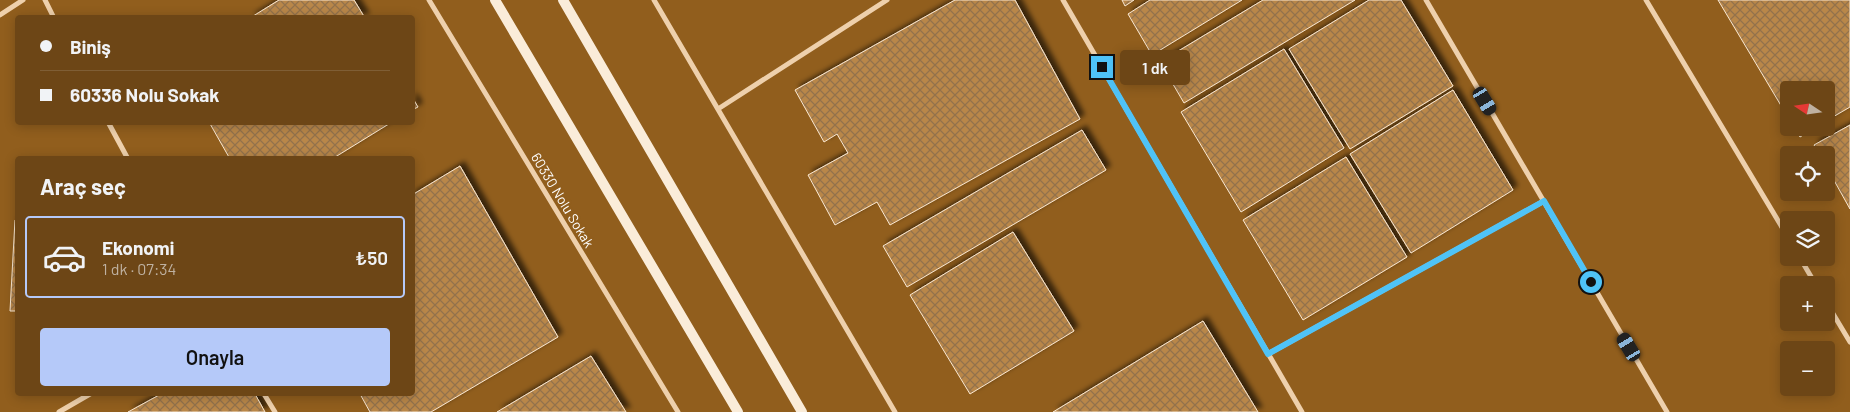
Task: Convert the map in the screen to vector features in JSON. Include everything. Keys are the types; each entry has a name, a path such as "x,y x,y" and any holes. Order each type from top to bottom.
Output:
{"street":[{"path":"0,15 23,0"},
{"path":"45,0 52,15"},
{"name":"60330 Nolu Sokak","path":"429,0 678,412"},
{"path":"495,0 738,412"},
{"path":"563,0 802,412"},
{"path":"654,0 895,412"},
{"path":"718,109 887,0"},
{"path":"1063,0 1302,412"},
{"path":"1426,0 1667,412"},
{"path":"1646,0 1780,224"},
{"path":"110,125 126,156"},
{"path":"1268,354 1544,201"},
{"path":"1835,317 1850,342"},
{"path":"59,412 87,396"},
{"path":"265,396 275,412"}],"building":[{"path":"279,0 354,0 363,15 255,15"},
{"path":"955,0 1015,0 1080,119 890,225 877,202 835,225 808,175 848,153 837,134 824,142 795,90"},
{"path":"1122,0 1134,0 1125,6"},
{"path":"1150,0 1242,0 1152,55 1128,14"},
{"path":"1263,0 1355,0 1184,103 1160,62"},
{"path":"1369,0 1401,0 1453,86 1350,149 1289,49"},
{"path":"1718,0 1850,0 1850,107 1835,116 1835,81 1780,81 1780,104"},
{"path":"1284,49 1344,148 1241,212 1181,112"},
{"path":"1453,90 1513,190 1411,253 1350,154"},
{"path":"211,125 387,125 337,156 228,156"},
{"path":"1850,125 1850,209 1835,182 1835,146 1814,145 1830,136 1835,136 1835,133"},
{"path":"1082,130 1106,170 907,287 883,246"},
{"path":"1346,157 1407,257 1303,320 1243,220"},
{"path":"460,166 558,337 431,412 370,412 361,396 415,396 415,193"},
{"path":"15,220 15,311 10,311"},
{"path":"1013,232 1074,331 970,394 910,295"},
{"path":"1203,321 1258,412 1053,412"},
{"path":"591,356 626,412 497,412"},
{"path":"157,396 256,396 265,412 128,412"}],"route":[{"path":"1102,67 1268,354 1544,201 1591,282"}]}
